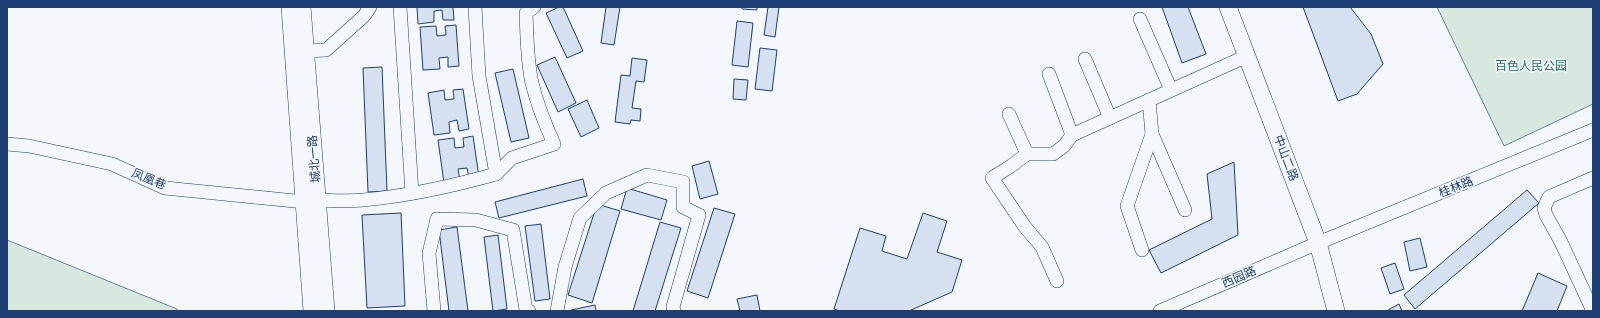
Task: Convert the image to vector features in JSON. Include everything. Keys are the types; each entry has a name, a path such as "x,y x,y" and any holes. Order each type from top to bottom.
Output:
{"main road":[{"name":"城北一路","path":"290,7 311,201 326,311"},
{"name":"城北一路","path":"302,7 311,201 312,311"},
{"name":"中山二路","path":"1228,7 1318,243 1336,311"}],"street":[{"path":"305,51 326,50 364,16 370,7"},
{"path":"400,7 412,193"},
{"path":"475,7 479,76 496,174"},
{"path":"496,174 512,158 554,144 543,119 532,82 526,12 534,7"},
{"path":"1140,19 1171,90"},
{"path":"1058,281 1042,247 1025,227 992,178 1026,154 1053,154 1064,146 1072,135 1247,56"},
{"path":"1085,59 1110,118"},
{"path":"1049,74 1072,135"},
{"path":"1149,100 1152,134 1185,210"},
{"path":"1009,114 1026,154"},
{"name":"桂林路","path":"1318,243 1593,130"},
{"path":"1142,250 1127,206 1152,134"},
{"name":"凤凰巷","path":"7,144 29,146 112,164 165,188 311,201 362,200 412,193 462,184 496,174"},
{"path":"557,311 565,267 580,218 606,193 647,175 682,182 683,207 699,215 674,311"},
{"path":"1592,311 1544,208 1549,197 1593,178"},
{"path":"434,311 429,253 436,219 476,220 513,230 526,310 529,311"},
{"name":"西园路","path":"1160,311 1318,243"}],"green space":[{"name":"百色人民公园","path":"1437,7 1593,7 1593,104 1504,146"},
{"path":"7,240 177,309 178,311 7,311"}],"building":[{"path":"417,7 453,7 454,20 443,20 442,10 434,11 434,22 418,24"},
{"path":"559,7 563,7 583,51 567,58 546,13"},
{"path":"606,7 620,7 614,45 601,43"},
{"path":"742,7 757,7 757,10 742,9"},
{"path":"768,7 779,7 775,37 764,35"},
{"path":"1162,7 1188,7 1206,54 1182,63"},
{"path":"1303,7 1350,7 1371,34 1383,64 1357,94 1338,101"},
{"path":"737,21 753,23 748,67 732,65"},
{"path":"456,25 459,66 448,67 448,57 439,58 440,69 423,70 420,27 436,26 437,36 446,35 445,26"},
{"path":"760,48 777,50 772,91 755,89"},
{"path":"555,57 576,103 558,112 537,65"},
{"path":"632,58 647,60 644,82 636,81 632,108 641,109 640,121 631,120 630,124 615,122 621,75 630,76"},
{"path":"382,67 387,191 368,192 363,68"},
{"path":"513,69 529,138 511,142 495,73"},
{"path":"734,79 748,80 746,100 733,99"},
{"path":"463,89 469,129 459,131 457,120 449,122 450,133 434,135 428,93 444,90 445,100 454,99 453,90"},
{"path":"587,100 599,128 581,137 568,109"},
{"path":"473,136 479,177 469,178 467,168 458,169 460,180 444,183 438,140 454,138 455,148 464,147 463,138"},
{"path":"709,161 718,194 700,199 692,166"},
{"path":"1234,162 1238,235 1161,273 1149,250 1212,219 1207,174"},
{"path":"583,179 587,196 499,218 495,202"},
{"path":"627,188 667,200 661,220 621,209"},
{"path":"1527,190 1539,203 1415,309 1404,295"},
{"path":"597,204 620,211 592,303 568,295"},
{"path":"714,208 735,214 708,298 687,291"},
{"path":"401,213 405,306 367,308 362,215"},
{"path":"923,213 947,221 937,252 962,260 952,292 909,311 840,311 834,309 860,228 886,236 882,251 907,259"},
{"path":"660,222 681,228 655,311 633,311"},
{"path":"541,224 550,299 535,301 525,226"},
{"path":"457,227 468,311 449,311 439,230"},
{"path":"498,235 507,309 493,311 484,237"},
{"path":"1420,238 1427,267 1410,271 1404,242"},
{"path":"1395,263 1404,289 1390,294 1381,268"},
{"path":"1538,273 1567,286 1557,311 1522,311"},
{"path":"757,295 760,311 740,311 737,299"},
{"path":"1399,304 1402,311 1388,310"},
{"path":"595,305 596,311 571,311 571,310"}]}
